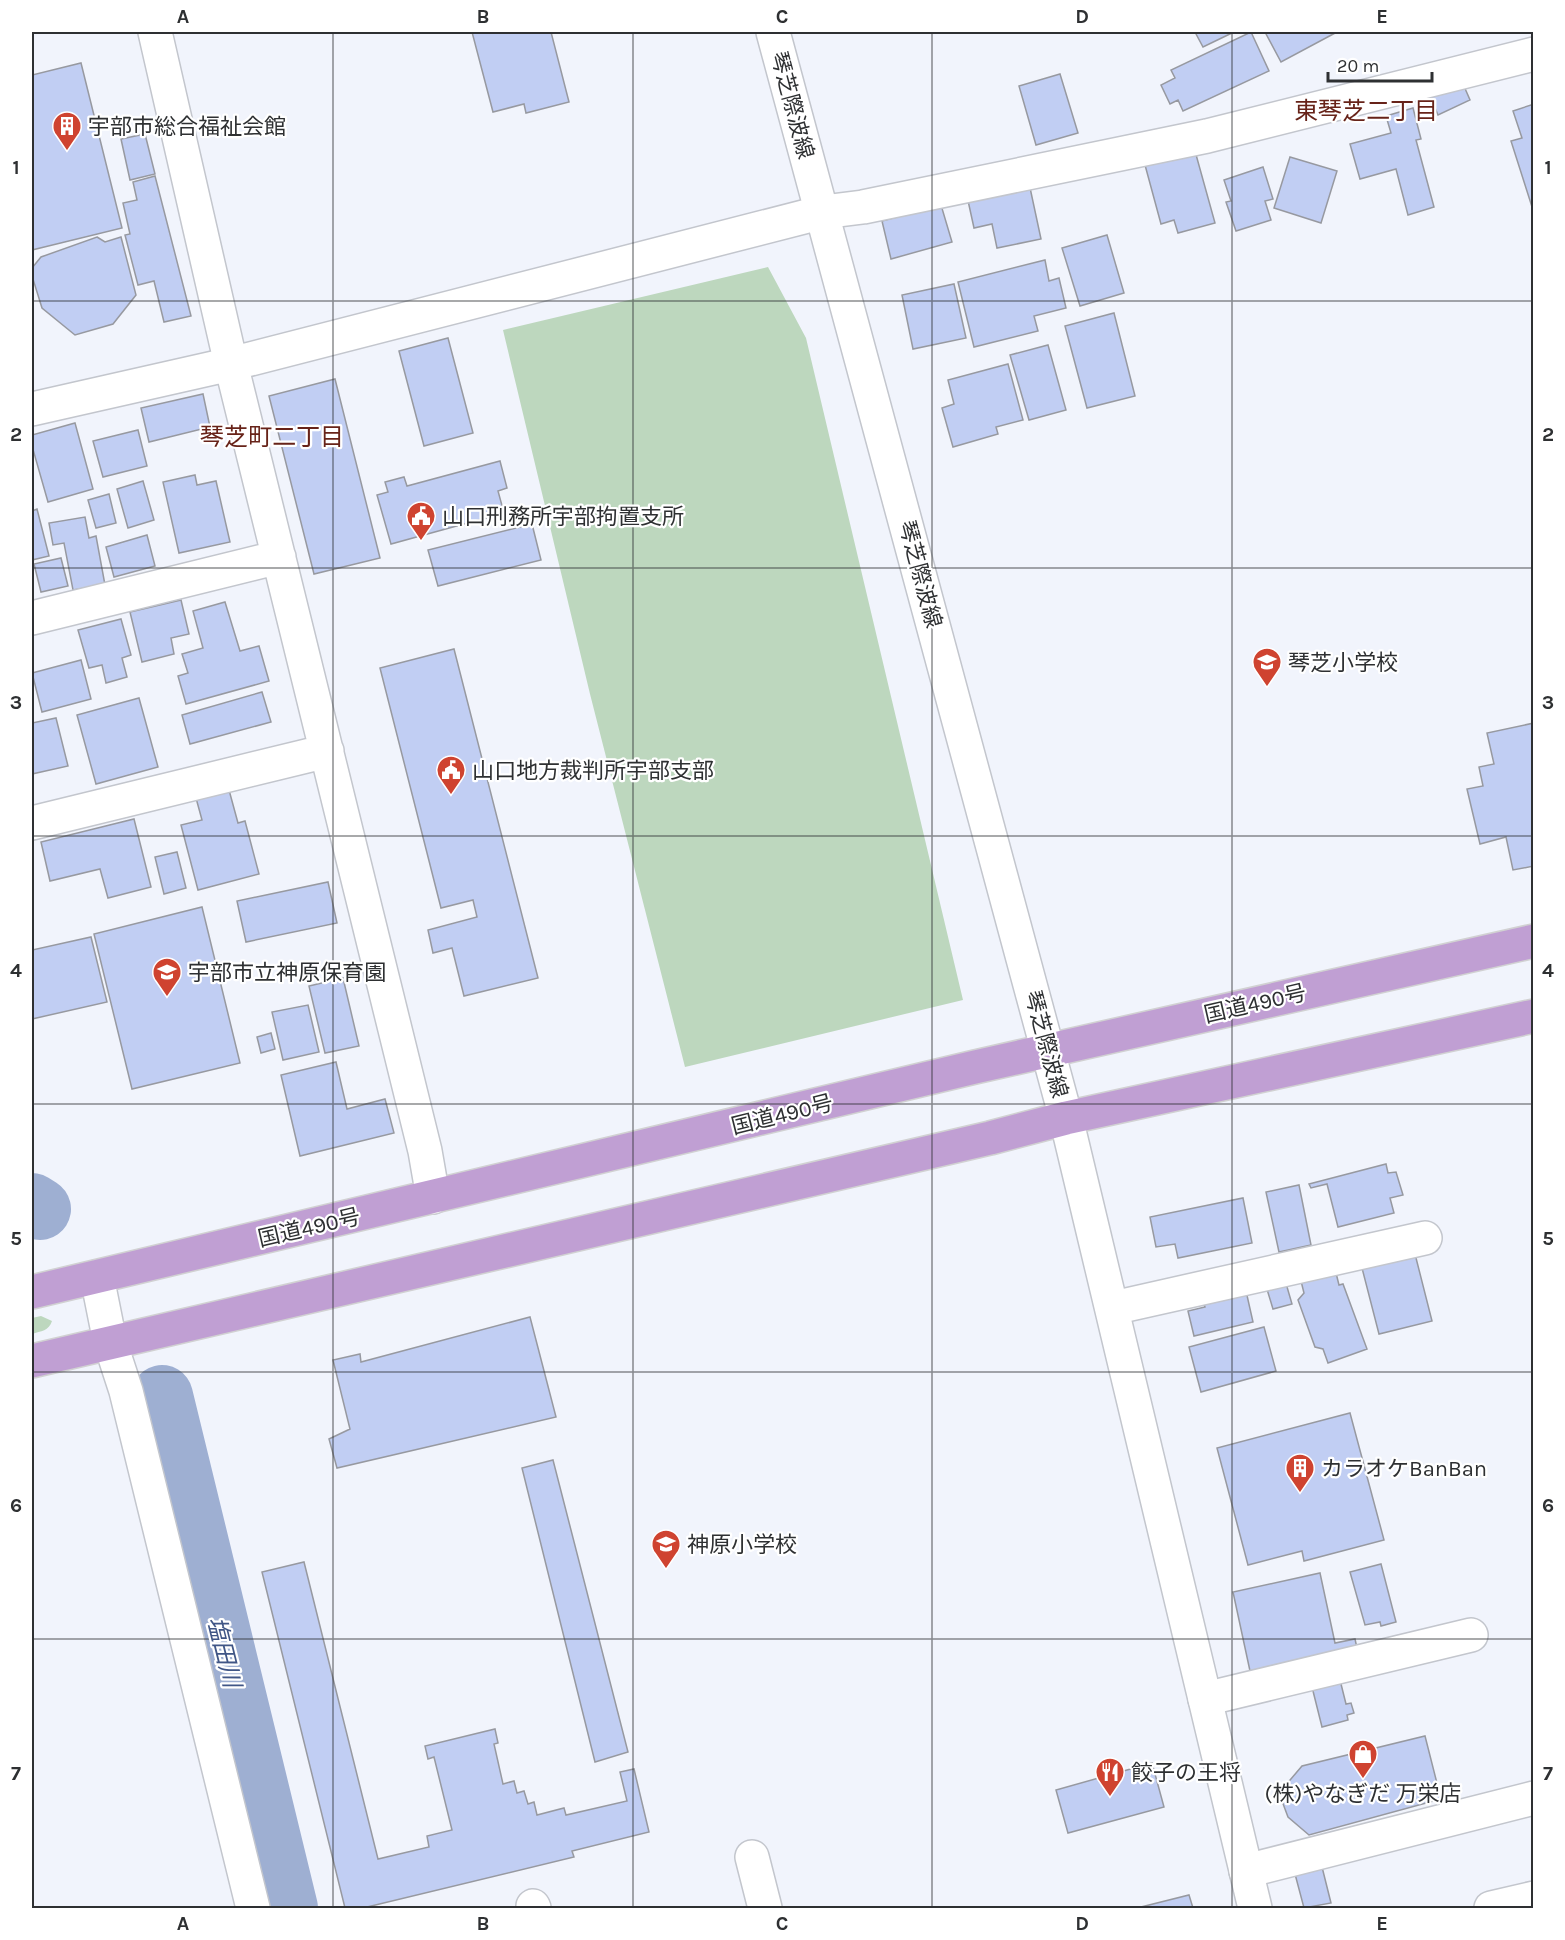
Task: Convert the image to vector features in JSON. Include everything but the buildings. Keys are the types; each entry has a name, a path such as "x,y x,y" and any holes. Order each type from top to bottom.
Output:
{"highway":[{"name":"国道490号","path":"32,1292 1049,1050 1533,940"},
{"path":"32,1361 990,1138 1066,1118 1533,1016"}],"street":[{"path":"155,32 231,364 423,1140 433,1197"},
{"name":"琴芝際波線","path":"773,32 1049,1050 1113,1308 1255,1908"},
{"path":"32,409 231,364 823,212 862,207 1207,136 1533,54"},
{"path":"32,618 279,557"},
{"path":"32,823 327,751"},
{"path":"1113,1308 1425,1238"},
{"path":"97,1277 110,1342 126,1391 253,1908"},
{"path":"1205,1699 1471,1635"},
{"path":"1246,1871 1533,1798"},
{"path":"752,1857 765,1908"},
{"path":"1491,1908 1533,1898"}],"green space":[{"path":"768,267 806,338 963,1000 685,1067 590,694 503,330"},
{"path":"41,1316 52,1321 51,1324 44,1330 32,1334 32,1318"}],"waterway":[{"name":"塩田川","path":"32,1204 40,1209"},
{"name":"塩田川","path":"162,1396 287,1908"}],"place":[{"name":"宇部市総合福祉会館","path":"67,152"},
{"name":"山口刑務所宇部拘置支所","path":"421,542"},
{"name":"琴芝小学校","path":"1267,688"},
{"name":"山口地方裁判所宇部支部","path":"451,796"},
{"name":"宇部市立神原保育園","path":"167,998"},
{"name":"カラオケBanBan","path":"1300,1494"},
{"name":"神原小学校","path":"666,1570"},
{"name":"(株)やなぎだ 万栄店","path":"1363,1780"},
{"name":"餃子の王将","path":"1110,1798"}],"district":[{"name":"東琴芝二丁目","path":"1366,111"},
{"name":"琴芝町二丁目","path":"272,437"}]}
